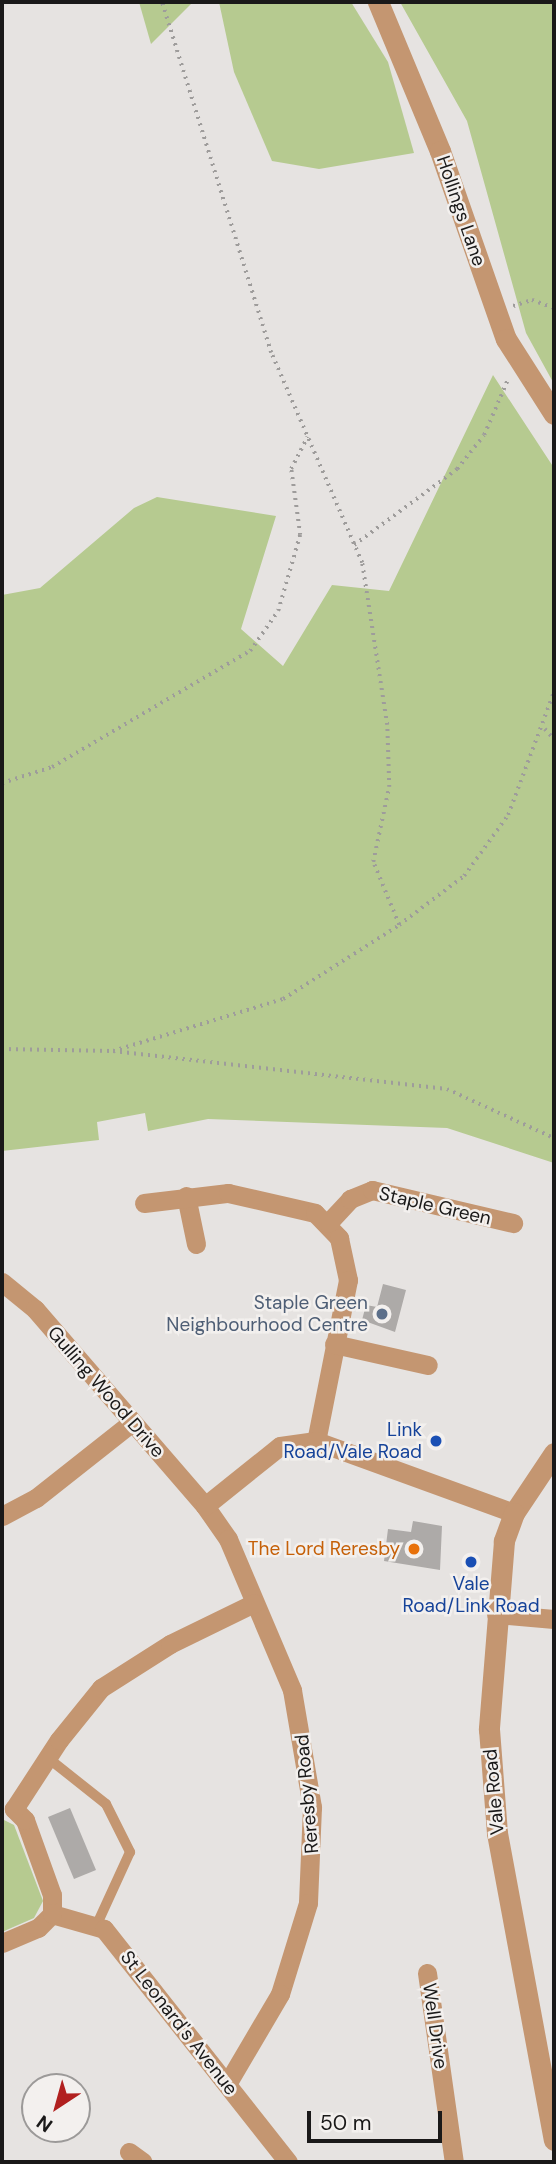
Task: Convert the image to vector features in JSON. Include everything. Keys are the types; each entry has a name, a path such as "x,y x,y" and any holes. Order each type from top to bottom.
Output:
{"street":[{"name":"Hollings Lane","path":"378,2 519,367 554,414"},
{"name":"Staple Green","path":"328,1223 350,1199 372,1191 513,1223"},
{"path":"144,1203 228,1192 297,1207 328,1223 339,1238 348,1280 316,1440"},
{"path":"186,1196 196,1244"},
{"name":"Gulling Wood Drive","path":"2,1282 35,1309 205,1506"},
{"path":"334,1344 428,1365"},
{"path":"2,1516 36,1498 131,1423"},
{"path":"205,1506 280,1446 316,1440 514,1513"},
{"name":"Vale Road","path":"554,1452 514,1513 498,1572 491,1783 542,2100 554,2140"},
{"name":"Reresby Road","path":"205,1506 254,1603 304,1735 313,1867 302,1927 280,1994 227,2084"},
{"path":"52,1914 43,1870 25,1820 8,1808 101,1688 170,1644 254,1603"},
{"path":"496,1614 554,1619"},
{"path":"52,1914 97,1924"},
{"path":"2,1943 38,1928 52,1914"},
{"name":"St Leonard's Avenue","path":"97,1924 288,2162"},
{"name":"Well Drive","path":"427,1973 454,2162"}],"lane":[{"path":"48,1758 106,1804 130,1852 97,1924"}],"path":[{"path":"162,2 271,353 354,545 387,725 388,788 373,862 399,925"},
{"path":"496,312 532,300 554,308"},
{"path":"354,545 457,468 484,435 498,390 519,367"},
{"path":"2,783 52,767 250,651 278,611 300,535 291,469 307,437"},
{"path":"113,1051 283,999 399,925 464,876 508,815 545,729 554,691"},
{"path":"545,729 554,739"},
{"path":"2,1049 113,1051 447,1089 554,1138"}],"green space":[{"path":"139,2 193,2 151,44"},
{"path":"219,2 351,2 388,62 414,153 319,169 272,161 234,72"},
{"path":"400,2 554,2 554,384 526,333 467,121"},
{"path":"493,375 554,468 554,1163 447,1128 208,1119 148,1131 145,1113 97,1122 99,1140 2,1151 2,595 40,588 134,508 157,497 276,516 241,629 283,666 332,585 389,591"},
{"path":"2,1819 14,1825 43,1901 34,1918 2,1932"}],"building":[{"name":"Staple Green Neighbourhood Centre","path":"383,1284 406,1290 395,1332 362,1320 366,1305 377,1307"},
{"name":"The Lord Reresby","path":"413,1521 442,1526 440,1570 384,1561 388,1529 411,1532"},
{"path":"70,1808 96,1870 74,1879 48,1817"}],"place":[{"name":"Staple Green Neighbourhood Centre","path":"382,1314"},
{"name":"Link Road/Vale Road","path":"436,1441"},
{"name":"The Lord Reresby","path":"414,1549"},
{"name":"Vale Road/Link Road","path":"471,1562"}]}
